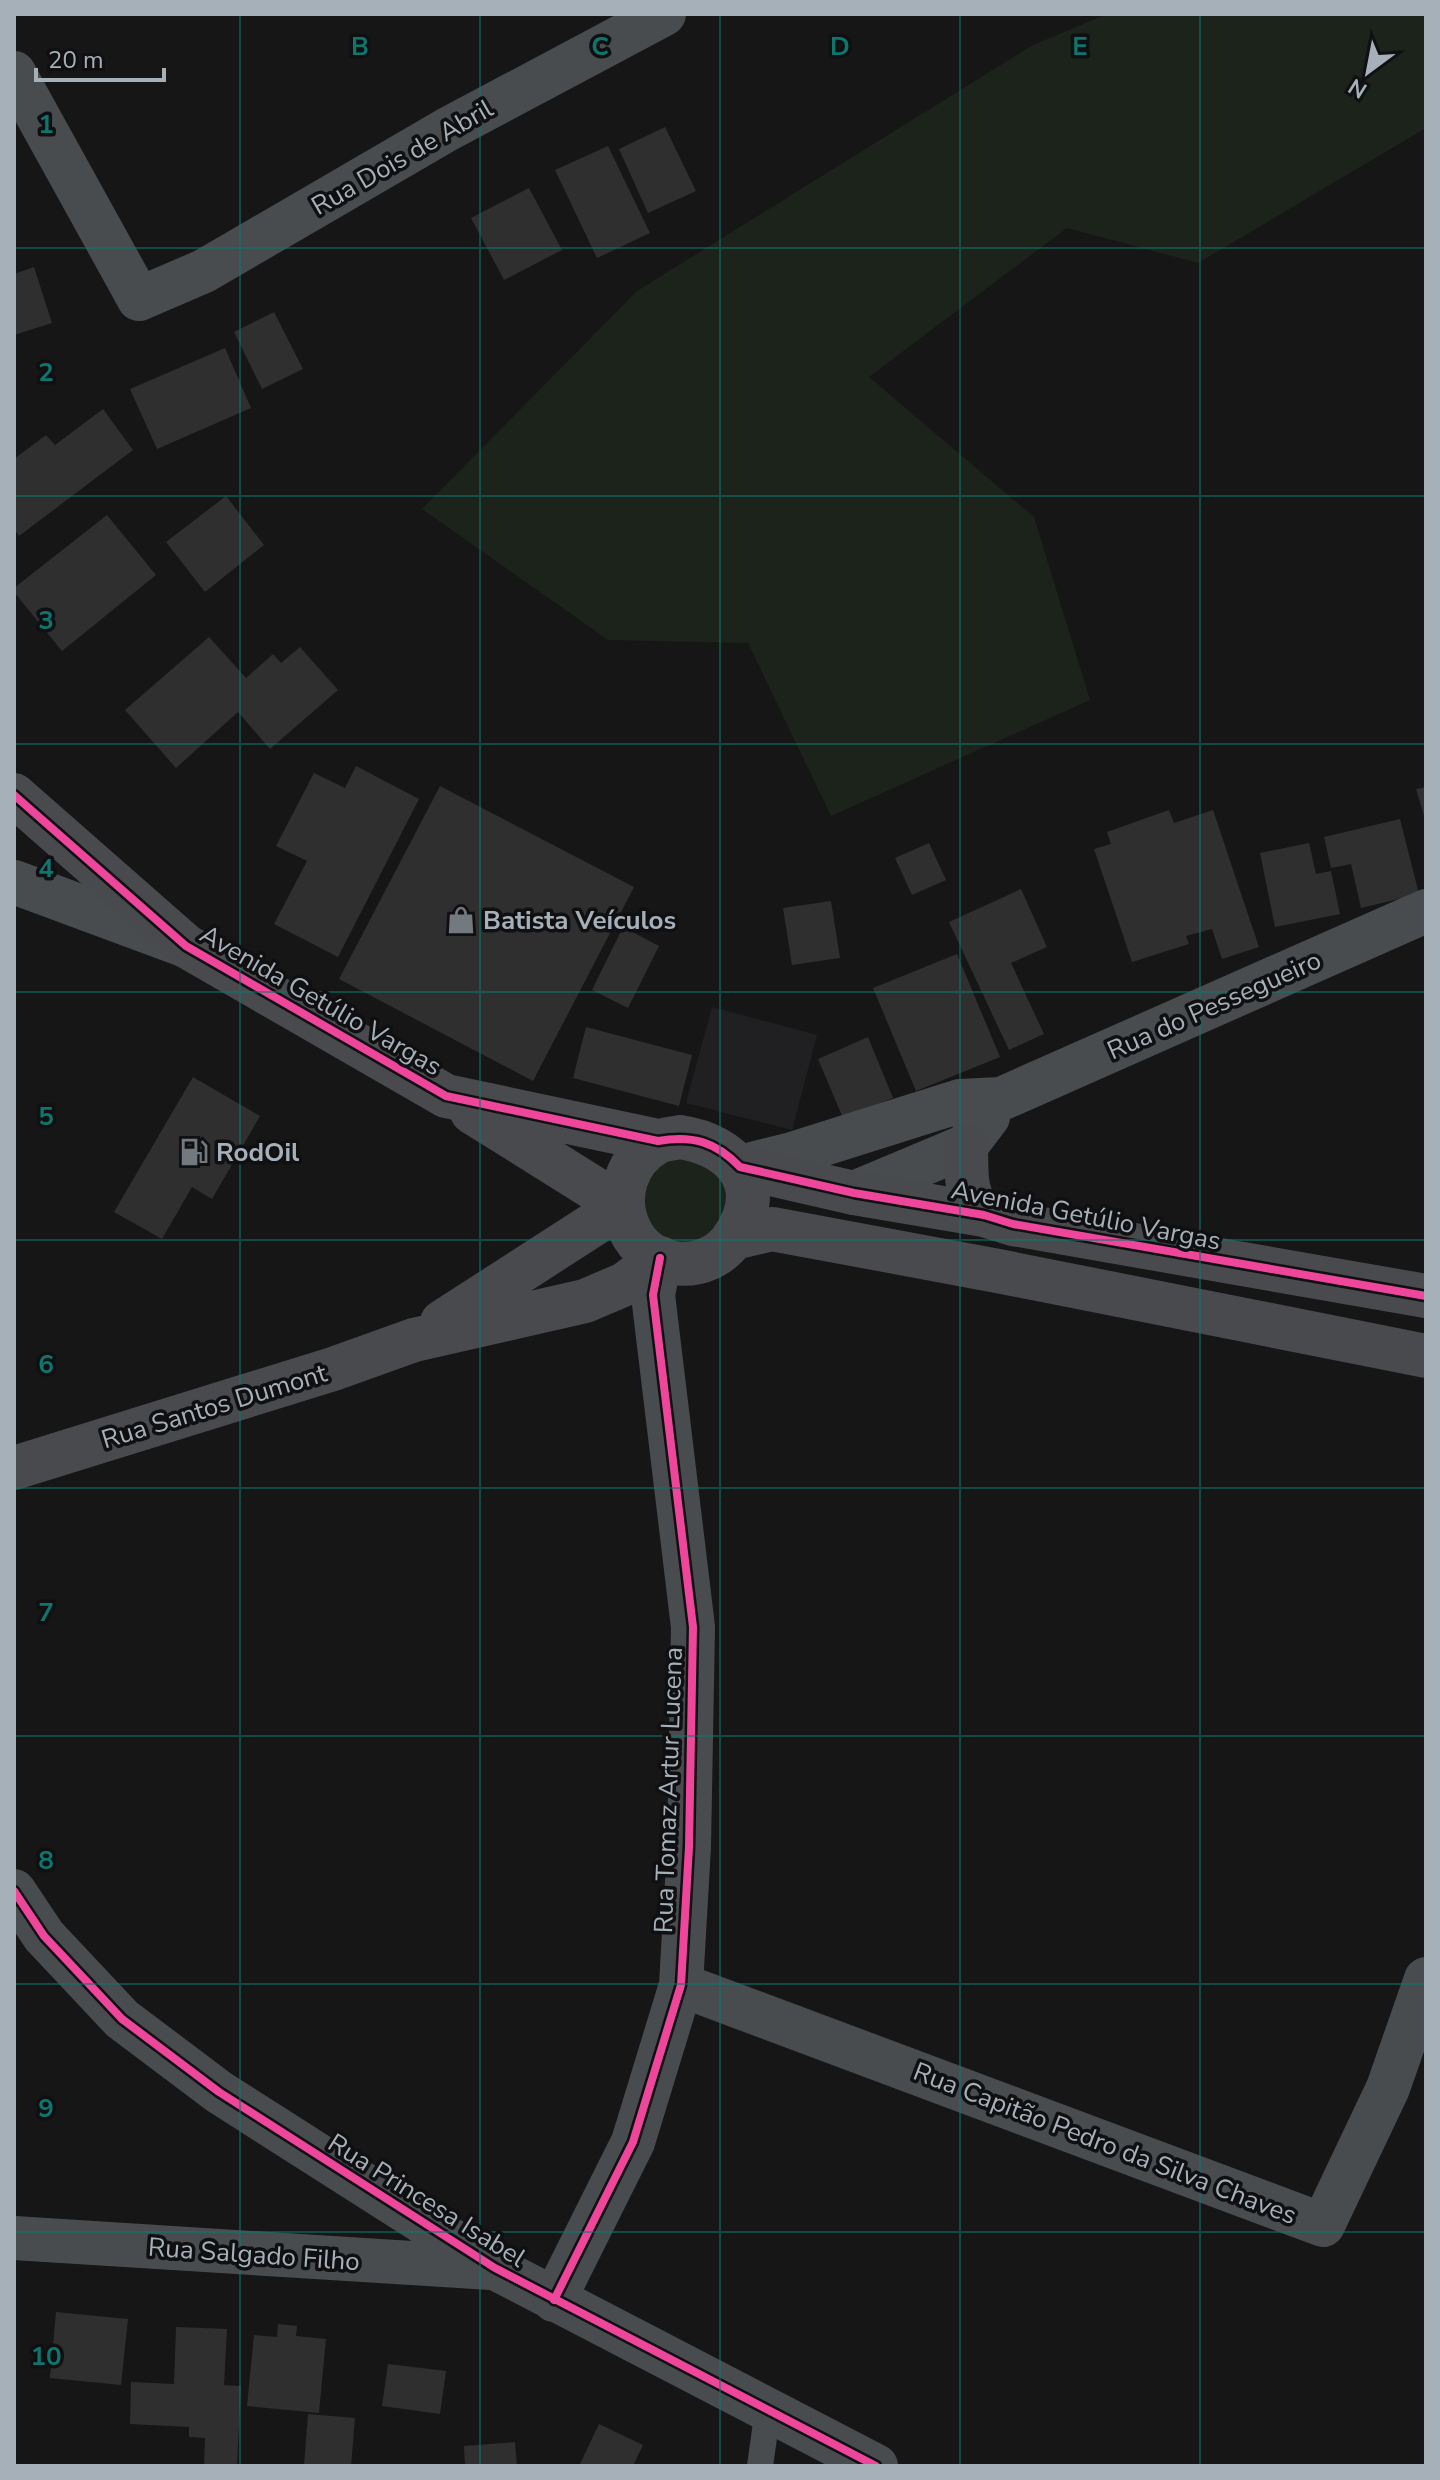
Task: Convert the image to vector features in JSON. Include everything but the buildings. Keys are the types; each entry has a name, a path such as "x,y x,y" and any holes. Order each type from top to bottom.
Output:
{"main road":[{"name":"Avenida Getúlio Vargas","path":"14,795 186,946 446,1096 658,1141"},
{"path":"446,1096 622,1206"},
{"path":"752,1233 740,1167 729,1155 714,1146 680,1137 658,1141 639,1155 626,1175 622,1206 629,1230 643,1248 681,1266 701,1263 752,1233 854,1193"},
{"path":"966,1146 967,1180 972,1204 984,1215"},
{"name":"Avenida Getúlio Vargas","path":"740,1167 854,1193 984,1215 1013,1224 1426,1296"},
{"name":"Rua Santos Dumont","path":"414,1340 622,1206"},
{"path":"752,1233 1003,1272 1426,1356"},
{"name":"Rua Santos Dumont","path":"14,1468 333,1369 414,1340 585,1301 625,1284 660,1258"}],"street":[{"name":"Rua Dois de Abril","path":"14,73 139,299 204,271 448,129 664,14"},
{"path":"14,882 186,946"},
{"name":"Rua do Pessegueiro","path":"740,1167 792,1154 960,1101 1001,1099 1426,911"},
{"name":"Rua do Pessegueiro","path":"966,1146 1001,1099"},
{"path":"854,1193 966,1146"},
{"name":"Rua Tomaz Artur Lucena","path":"554,2300 633,2142 681,1985 689,1847 693,1627 653,1295 660,1258"},
{"name":"Rua Princesa Isabel","path":"14,1891 44,1936 122,2019 219,2092 495,2268 876,2466"},
{"name":"Rua Capitão Pedro da Silva Chaves","path":"681,1985 1323,2225 1388,2088 1426,1979"},
{"name":"Rua Salgado Filho","path":"14,2238 495,2268"}],"lane":[{"path":"760,2466 768,2409"}],"shaded area":[{"path":"1107,14 1426,14 1426,128 1198,263 1067,228 869,377 1034,517 1090,700 831,816 748,643 608,640 422,509 637,291 1033,45"},
{"path":"712,1007 817,1035 792,1130 686,1103"},
{"path":"663,1153 720,1163 734,1209 700,1246 653,1237 635,1190"}],"cycle path":[{"path":"14,795 186,946 446,1096 658,1141 682,1139 703,1142 731,1158 740,1167 854,1193 1426,1296"},
{"path":"554,2300 633,2142 681,1985 689,1847 693,1627 653,1295 660,1258"},
{"path":"14,1891 44,1936 122,2019 219,2092 495,2268 876,2466"}],"place":[{"name":"Batista Veículos","path":"461,920"},
{"name":"RodOil","path":"194,1152"}]}
